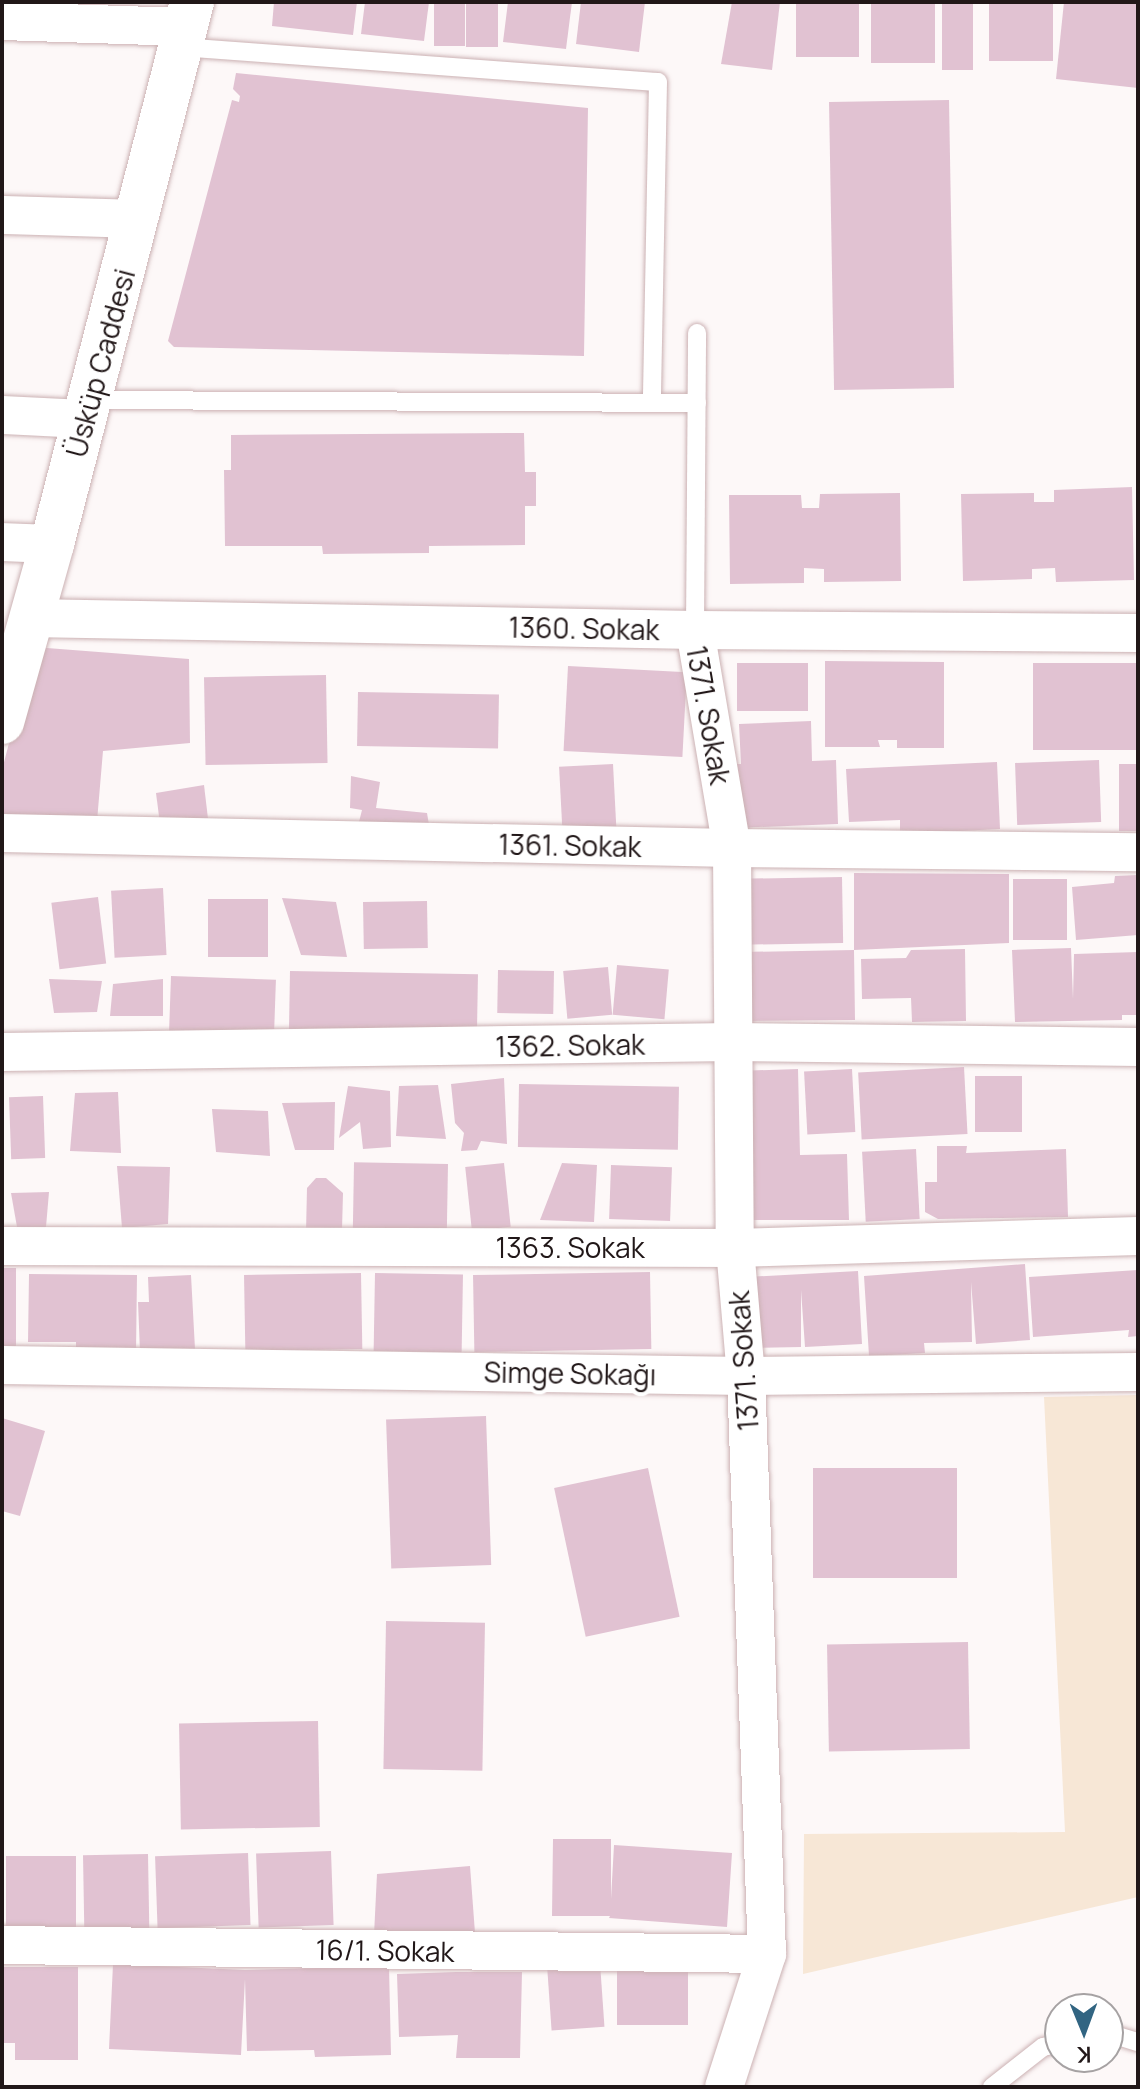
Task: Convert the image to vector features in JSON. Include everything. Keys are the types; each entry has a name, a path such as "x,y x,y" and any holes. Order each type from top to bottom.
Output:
{"street":[{"path":"2,21 185,25"},
{"name":"Üsküp Caddesi","path":"2,722 52,544 185,25"},
{"path":"2,215 137,219"},
{"path":"2,415 87,410"},
{"path":"2,542 52,544"},
{"name":"1360. Sokak","path":"29,618 695,630 1138,633"},
{"name":"1371. Sokak","path":"695,630 732,848 735,1248 746,1376 767,1954 724,2087"},
{"name":"1361. Sokak","path":"2,833 732,848 1138,852"},
{"name":"1362. Sokak","path":"2,1052 733,1042 1138,1047"},
{"name":"1363. Sokak","path":"2,1246 735,1248 1138,1236"},
{"name":"Simge Sokağı","path":"2,1365 746,1376 1138,1372"},
{"name":"16/1. Sokak","path":"2,1945 767,1954"}],"lane":[{"path":"185,25 658,82 652,403"},
{"path":"695,630 697,333"},
{"path":"87,410 697,403"},
{"path":"992,2087 1044,2047"}],"shaded area":[{"path":"1138,1395 1138,1897 803,1974 804,1834 1065,1832 1044,1397"}],"building":[{"path":"274,2 357,2 353,35 272,26"},
{"path":"365,2 429,2 424,41 361,34"},
{"path":"434,2 465,2 465,46 434,46"},
{"path":"466,2 498,2 498,47 466,47"},
{"path":"508,2 572,2 566,49 503,42"},
{"path":"581,2 645,2 639,52 576,44"},
{"path":"732,2 780,2 772,70 721,64"},
{"path":"796,2 859,2 859,57 796,57"},
{"path":"871,2 935,2 935,63 871,63"},
{"path":"942,2 973,2 973,70 942,70"},
{"path":"989,2 1053,2 1053,61 989,61"},
{"path":"1064,2 1138,2 1138,88 1056,79"},
{"path":"236,73 588,108 584,356 174,347 168,341 232,100 239,102 240,96 233,89"},
{"path":"949,100 954,388 834,390 829,102"},
{"path":"524,433 525,472 536,472 536,506 525,506 525,545 429,546 429,553 323,554 322,546 225,546 224,470 231,470 231,435"},
{"path":"1132,487 1134,580 1056,582 1055,568 1032,569 1032,579 963,581 961,494 1034,493 1034,502 1054,502 1054,490"},
{"path":"900,493 901,581 824,582 824,569 804,568 804,583 730,584 729,495 801,495 802,508 819,508 820,494"},
{"path":"34,647 189,659 190,743 103,751 96,833 2,829 2,770"},
{"path":"825,661 944,662 944,748 897,748 897,740 878,740 880,747 825,747"},
{"path":"737,663 808,663 808,711 737,711"},
{"path":"1033,663 1138,663 1138,750 1033,750"},
{"path":"568,666 687,672 682,757 564,751"},
{"path":"326,675 328,763 206,765 204,677"},
{"path":"358,692 499,694 498,748 357,746"},
{"path":"811,721 812,761 836,760 838,824 733,828 731,764 741,764 739,724"},
{"path":"1099,760 1101,822 1017,825 1015,763"},
{"path":"997,762 1000,829 900,834 900,820 849,822 846,769"},
{"path":"613,764 617,832 563,835 559,767"},
{"path":"1119,764 1138,764 1138,831 1119,831"},
{"path":"351,776 380,782 376,808 427,813 430,831 357,830 362,810 350,808"},
{"path":"204,785 209,827 160,824 156,793"},
{"path":"854,873 1009,874 1009,943 854,950"},
{"path":"1138,875 1138,935 1076,940 1072,887 1114,883 1115,876"},
{"path":"842,877 843,943 742,945 741,879"},
{"path":"1013,879 1067,879 1067,940 1013,940"},
{"path":"163,888 167,955 115,958 111,891"},
{"path":"98,897 106,964 60,969 51,903"},
{"path":"282,898 336,902 347,957 301,955"},
{"path":"208,899 268,899 268,957 208,957"},
{"path":"427,901 428,948 364,949 363,902"},
{"path":"1071,948 1073,999 1074,954 1138,952 1138,1015 1122,1015 1122,1020 1015,1022 1012,950"},
{"path":"965,949 966,1021 912,1022 911,998 862,999 861,959 906,958 911,950"},
{"path":"854,950 855,1020 743,1021 742,952"},
{"path":"617,965 669,970 664,1019 613,1015"},
{"path":"608,967 612,1015 567,1019 563,971"},
{"path":"498,970 554,971 553,1014 497,1013"},
{"path":"290,971 478,974 477,1048 289,1045"},
{"path":"171,976 276,980 274,1044 169,1040"},
{"path":"49,979 102,981 97,1012 54,1013"},
{"path":"163,979 163,1016 110,1016 113,984"},
{"path":"964,1067 968,1134 862,1139 858,1073"},
{"path":"798,1069 800,1155 847,1154 849,1220 741,1220 737,1071"},
{"path":"852,1069 855,1132 807,1134 804,1072"},
{"path":"975,1076 1022,1076 1022,1132 975,1132"},
{"path":"504,1078 507,1144 481,1141 477,1150 461,1151 464,1133 455,1123 451,1084"},
{"path":"519,1084 679,1087 678,1150 518,1147"},
{"path":"438,1085 446,1139 396,1136 399,1086"},
{"path":"348,1086 390,1091 391,1147 363,1149 360,1122 339,1138"},
{"path":"118,1092 121,1153 70,1151 75,1093"},
{"path":"43,1096 45,1158 11,1159 9,1097"},
{"path":"335,1102 334,1150 295,1150 282,1103"},
{"path":"212,1109 268,1111 270,1156 216,1152"},
{"path":"937,1146 967,1146 966,1153 1066,1149 1068,1217 938,1219 925,1212 925,1182 937,1182"},
{"path":"916,1149 920,1219 866,1222 862,1152"},
{"path":"354,1162 448,1164 447,1232 353,1230"},
{"path":"504,1163 511,1227 472,1231 465,1167"},
{"path":"562,1163 597,1165 594,1222 540,1220"},
{"path":"611,1165 672,1167 670,1221 609,1219"},
{"path":"117,1166 170,1167 168,1224 122,1228"},
{"path":"316,1178 326,1178 343,1193 342,1230 306,1232 307,1188"},
{"path":"49,1192 46,1227 17,1227 11,1193"},
{"path":"1025,1264 1030,1340 976,1344 971,1282 972,1342 924,1343 925,1353 869,1356 864,1276"},
{"path":"2,1268 16,1268 16,1350 2,1350"},
{"path":"1138,1270 1138,1336 1128,1337 1129,1330 1033,1337 1029,1277"},
{"path":"858,1271 862,1344 805,1347 801,1290 801,1347 748,1348 746,1277"},
{"path":"650,1272 651,1349 474,1352 473,1275"},
{"path":"361,1273 362,1349 245,1351 244,1275"},
{"path":"375,1273 463,1275 462,1353 374,1351"},
{"path":"29,1274 137,1275 136,1352 76,1351 76,1342 28,1342"},
{"path":"191,1275 195,1349 140,1352 138,1302 149,1302 148,1277"},
{"path":"486,1416 491,1565 391,1568 386,1419"},
{"path":"2,1418 45,1431 20,1516 2,1511"},
{"path":"648,1468 680,1617 586,1637 554,1488"},
{"path":"813,1468 957,1468 957,1578 813,1578"},
{"path":"386,1621 485,1623 482,1771 383,1769"},
{"path":"968,1642 970,1749 829,1751 827,1644"},
{"path":"318,1721 320,1827 181,1829 179,1723"},
{"path":"553,1839 611,1839 611,1899 614,1845 732,1853 727,1927 610,1916 552,1916"},
{"path":"331,1851 334,1925 259,1928 256,1854"},
{"path":"248,1853 251,1925 158,1928 155,1856"},
{"path":"148,1854 149,1929 84,1930 83,1855"},
{"path":"6,1856 76,1856 76,1933 6,1933"},
{"path":"470,1866 475,1933 374,1935 377,1874"},
{"path":"600,1963 604,2027 552,2031 547,1967"},
{"path":"113,1964 245,1970 389,1966 391,2055 315,2057 314,2050 247,2051 245,1979 241,2055 109,2049"},
{"path":"617,1964 688,1964 688,2025 617,2025"},
{"path":"2,1967 78,1967 78,2060 15,2060 15,2043 2,2043"},
{"path":"522,1972 520,2058 456,2058 458,2035 399,2037 397,1974"}]}
